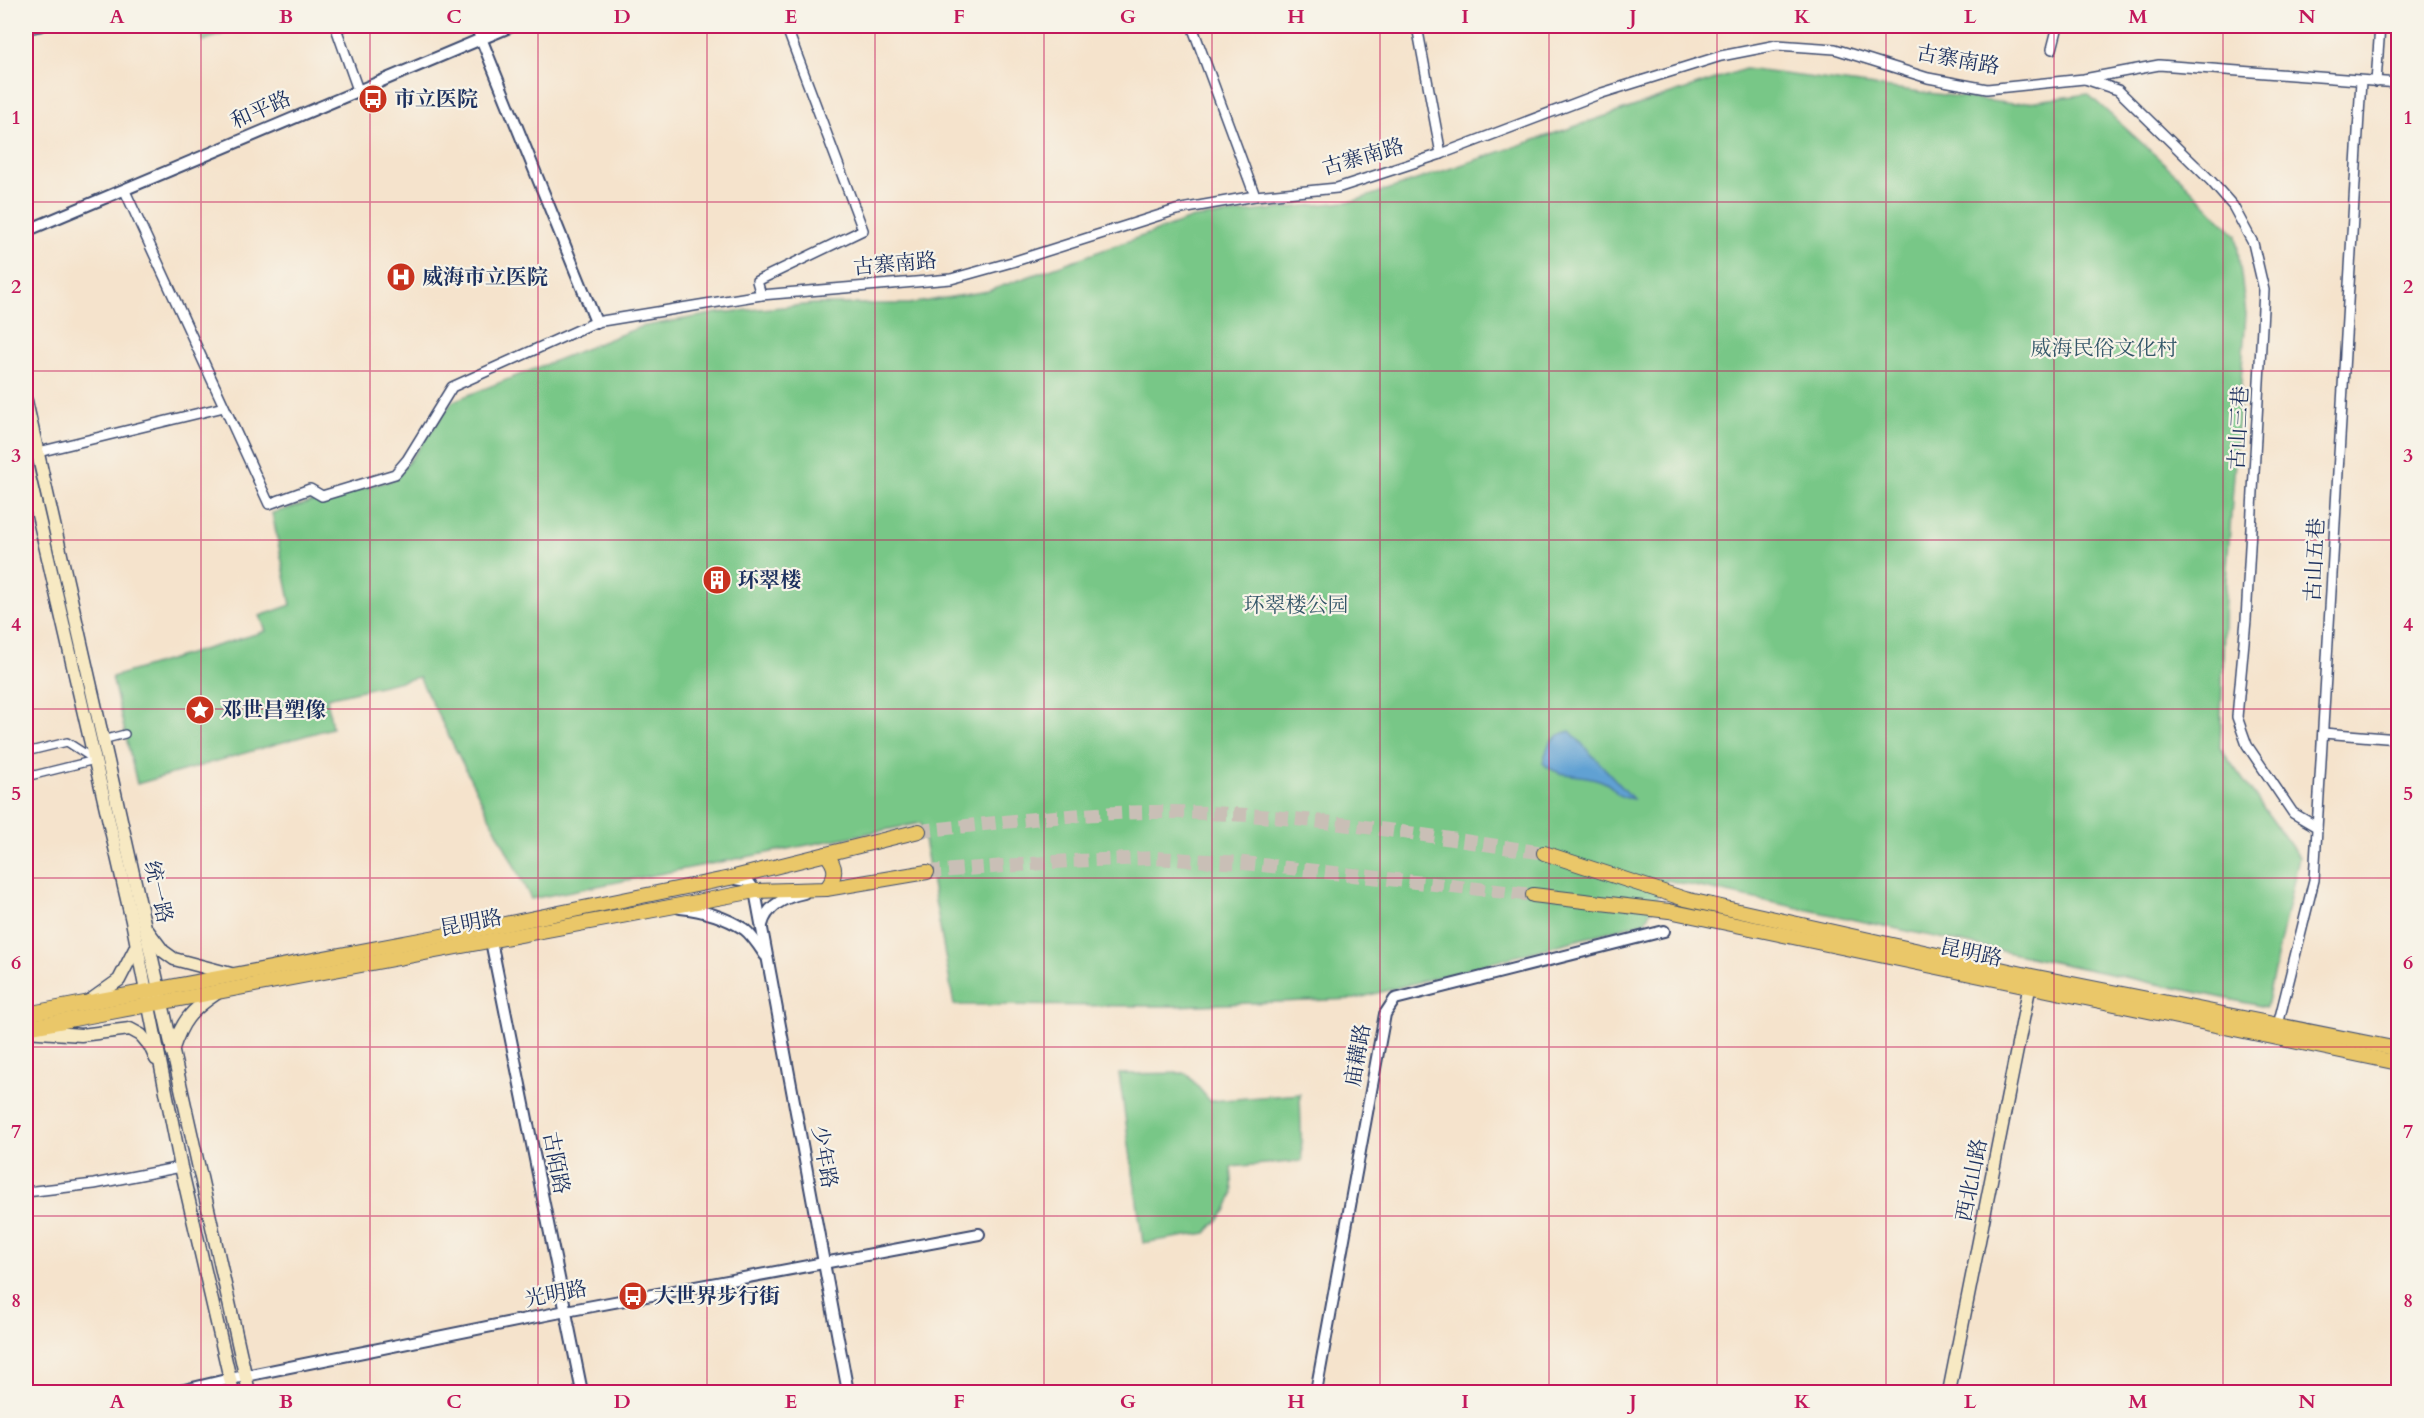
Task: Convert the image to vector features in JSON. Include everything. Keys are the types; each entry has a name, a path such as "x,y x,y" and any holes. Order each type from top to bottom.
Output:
{"main road":[{"name":"统一路","path":"26,401 31,454 146,929 162,1071 181,1167 233,1392"},
{"name":"统一路","path":"26,463 137,945 171,1052 249,1392"},
{"name":"昆明路","path":"26,1030 231,974 500,925 730,878 919,831"},
{"name":"昆明路","path":"1544,853 1672,896 2031,981"},
{"path":"826,854 835,869 834,879 826,889"},
{"name":"昆明路","path":"26,1014 88,1002 221,991 755,891 826,889 927,872"},
{"name":"昆明路","path":"1533,895 1668,911 2276,1031 2398,1049"},
{"path":"146,929 163,951 174,959 231,974"},
{"path":"88,1002 119,980 137,945"},
{"name":"西北山路","path":"1949,1392 2031,981"},
{"path":"171,1052 186,1017 199,1005 221,991"},
{"path":"26,1030 81,1035 129,1029 141,1035 150,1046 162,1071"},
{"name":"昆明路","path":"2276,1031 2398,1063"}],"street":[{"path":"26,29 42,26"},
{"path":"343,26 336,28 358,90"},
{"path":"476,26 596,322"},
{"name":"和平路","path":"26,231 512,26"},
{"path":"761,295 757,281 862,230 786,26"},
{"path":"1192,26 1255,196"},
{"path":"1417,26 1441,154"},
{"path":"2052,49 2058,26"},
{"path":"2376,82 2380,26"},
{"name":"古寨南路","path":"224,407 269,504 310,489 322,496 395,474 407,460 452,387 596,322 761,295 951,279 1176,210 1255,196 1337,188 1441,154 1602,93 1720,56 1777,45 1835,49 1928,78 1987,89 2084,79 2159,65 2398,83"},
{"name":"古山三巷","path":"2084,79 2118,90 2233,206 2253,243 2264,290 2246,620 2237,717 2247,745 2294,813 2317,827"},
{"name":"古山五巷","path":"2276,1031 2314,880 2361,81"},
{"path":"31,454 224,407 125,191"},
{"path":"2323,733 2398,739"},
{"path":"106,739 125,734"},
{"path":"26,752 67,742 95,760"},
{"path":"26,777 95,760"},
{"path":"730,878 748,880 755,891"},
{"path":"762,928 765,914 776,903 793,895 826,889"},
{"name":"少年路","path":"755,891 848,1392"},
{"path":"664,907 695,910 745,929 768,960"},
{"name":"庙耩路","path":"1316,1392 1385,1014 1395,999 1664,932"},
{"name":"古陌路","path":"491,940 582,1392"},
{"path":"26,1192 94,1184 181,1167"},
{"name":"光明路","path":"176,1392 566,1311 824,1265 979,1234"}],"green space":[{"path":"197,26 245,26 203,41"},
{"name":"环翠楼公园","path":"1745,69 2013,104 2088,94 2178,176 2236,235 2246,314 2225,595 2220,748 2299,857 2266,1007 1666,880 1645,922 1355,999 1174,1006 954,1005 921,823 531,899 419,677 327,698 332,728 137,784 112,677 266,631 260,616 291,605 272,513 396,479 453,401 640,327 718,313 814,304 909,304 988,291 1193,218 1354,201"},
{"path":"1186,1073 1210,1101 1300,1094 1302,1161 1231,1167 1233,1194 1226,1211 1206,1233 1143,1243 1119,1074"}],"water":[{"path":"1570,731 1633,799 1618,795 1606,783 1557,772 1543,763 1550,742"}],"tunnel":[{"path":"919,831 1099,814 1208,813 1352,825 1544,853"},
{"path":"927,872 1070,861 1154,858 1244,863 1533,895"}],"place":[{"name":"市立医院","path":"373,99"},
{"name":"威海市立医院","path":"401,277"},
{"name":"环翠楼","path":"717,580"},
{"name":"邓世昌塑像","path":"200,710"},
{"name":"大世界步行街","path":"633,1296"}],"park label":[{"name":"威海民俗文化村","path":"2104,348"}]}
